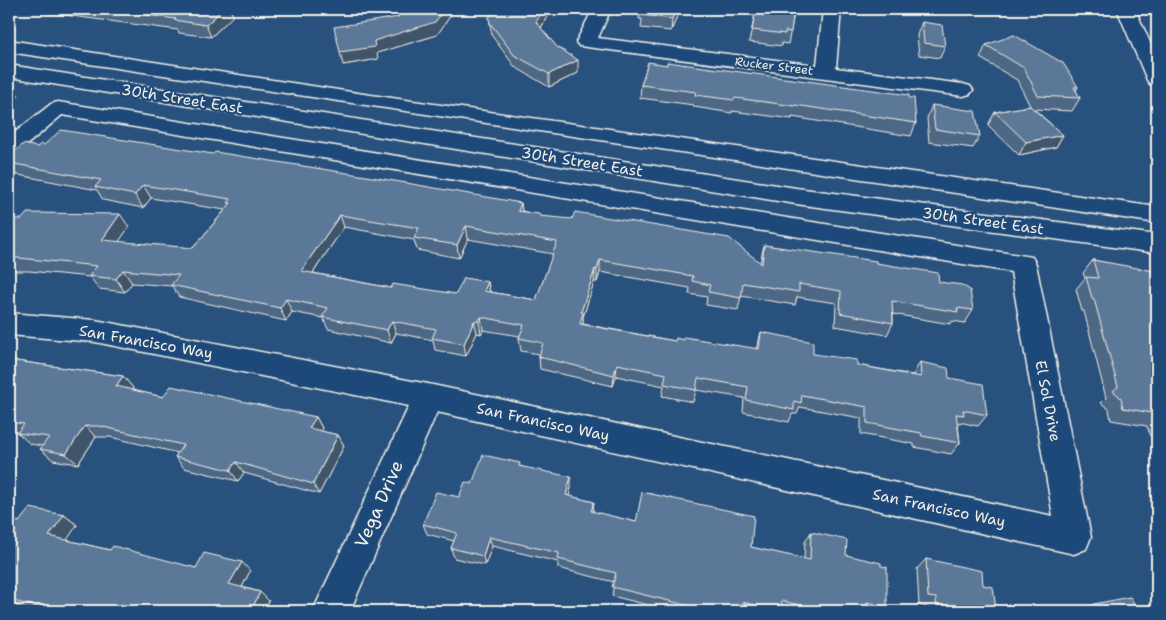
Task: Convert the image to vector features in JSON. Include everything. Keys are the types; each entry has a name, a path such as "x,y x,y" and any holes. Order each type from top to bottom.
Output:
{"street":[{"name":"Rucker Street","path":"602,9 586,42 963,90"},
{"path":"826,73 832,9"},
{"path":"1126,9 1157,80"},
{"name":"30th Street East","path":"9,46 374,102 1157,214"},
{"name":"30th Street East","path":"9,71 796,196 1157,244"},
{"name":"30th Street East","path":"9,148 58,108 1023,264"},
{"name":"El Sol Drive","path":"1023,264 1074,537"},
{"name":"San Francisco Way","path":"9,324 95,331 428,397 1074,537"},
{"name":"Vega Drive","path":"331,611 428,397"}],"building":[{"path":"102,9 223,9 206,25"},
{"path":"402,9 445,9 435,22 374,41 375,47 340,52 334,27 399,17 397,15"},
{"path":"494,9 544,9 536,22 557,47 578,60 549,74 514,55 490,23 489,18"},
{"path":"643,9 676,9 672,19 642,15"},
{"path":"756,9 794,9 791,32 785,31 785,34 752,30"},
{"path":"922,22 942,25 945,46 924,43"},
{"path":"1014,35 1063,63 1078,87 1074,87 1080,98 1038,96 1024,68 986,45"},
{"path":"648,62 667,65 667,62 909,95 909,98 914,98 916,123 795,105 695,95 696,92 641,85"},
{"path":"932,105 975,111 980,136 935,129"},
{"path":"1030,106 1063,135 1026,142 995,112"},
{"path":"61,130 213,154 215,152 521,203 518,211 539,214 540,216 572,219 575,212 729,238 762,264 764,245 876,261 876,263 938,273 939,282 962,285 970,290 973,310 957,308 958,312 892,301 893,323 840,313 841,291 799,284 799,292 743,283 741,298 708,292 710,285 692,281 693,276 600,260 597,270 595,269 581,312 583,312 580,324 675,341 676,338 684,340 684,337 759,349 761,332 813,342 813,354 857,360 857,365 921,377 920,362 948,368 949,378 983,384 987,415 963,410 964,415 956,414 960,443 922,436 921,433 867,423 867,407 802,395 801,403 794,401 794,410 746,400 748,387 698,378 696,390 664,384 666,374 617,364 614,375 539,357 543,343 519,338 524,325 481,317 479,321 474,321 464,344 432,338 436,329 392,321 387,330 322,317 328,308 286,299 280,308 171,285 179,275 123,270 116,279 89,276 97,266 9,258 9,219 22,219 27,213 120,214 102,240 193,248 231,203 228,203 231,199 143,185 135,195 95,187 101,180 9,163 9,157 23,144 37,147 41,144 44,145","holes":["340,215 419,228 414,238 457,245 466,226 557,242 536,300 484,291 488,282 464,278 456,294 393,284 391,288 301,271"]},
{"path":"1093,260 1154,271 1157,274 1157,414 1123,408 1121,398 1113,391 1118,387 1094,299 1092,298 1086,277 1098,278"},
{"path":"9,360 123,376 116,386 163,397 171,386 316,417 309,428 338,435 313,484 236,462 230,470 175,457 183,445 99,426 85,426 66,454 40,449 49,437 17,433 24,424 9,422"},
{"path":"483,455 520,463 519,466 571,477 566,495 594,502 591,511 636,522 642,492 754,516 751,547 810,560 811,532 847,540 846,555 881,563 881,566 887,567 887,607 867,602 867,611 826,611 782,601 781,611 742,602 741,611 710,611 612,587 616,573 558,559 559,553 489,537 483,556 451,548 457,533 423,524 436,492 459,497 465,482 472,484"},
{"path":"30,508 64,515 49,536 110,550 113,546 196,568 204,553 242,562 229,584 260,592 251,611 54,611 9,600 9,520 19,522"},
{"path":"926,559 982,571 983,585 993,587 996,609 1002,611 937,611 936,598 928,597"},
{"path":"1130,597 1139,611 1098,611 1094,604"},
{"path":"391,603 427,611 388,611"}]}
